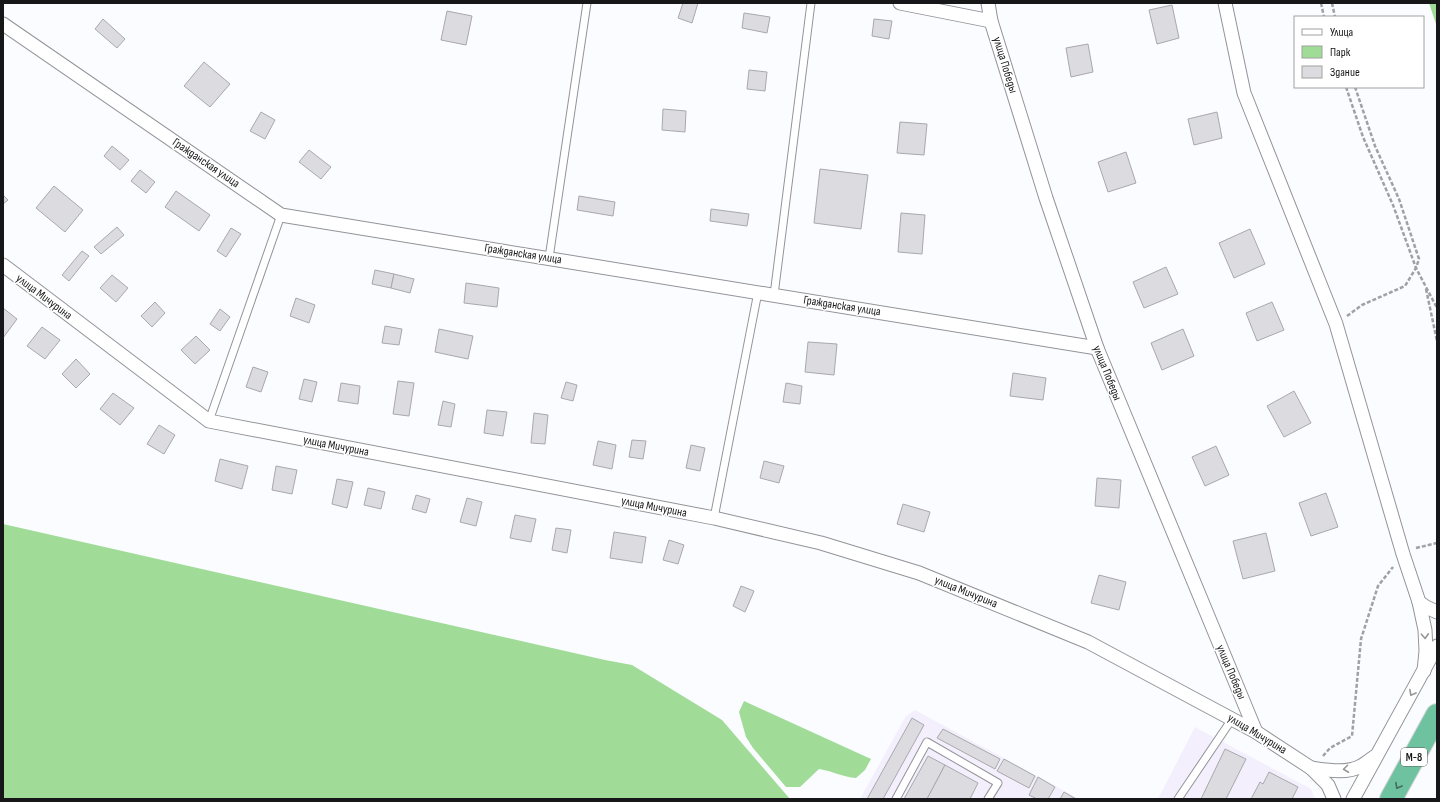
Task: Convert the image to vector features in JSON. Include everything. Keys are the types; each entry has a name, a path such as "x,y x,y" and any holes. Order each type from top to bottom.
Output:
{"highway":[{"name":"М-8","path":"1391,799 1437,715"}],"street":[{"path":"900,3 992,21"},
{"name":"улица Победы","path":"988,3 992,21 1046,198 1097,348 1256,732"},
{"path":"1225,3 1244,93 1336,324 1403,554 1419,602 1425,630 1426,651 1424,671"},
{"name":"Гражданская улица","path":"3,24 282,215 1097,348"},
{"name":"улица Мичурина","path":"3,265 209,421 714,518 821,543 919,573 1088,642 1256,732 1311,768 1328,785 1334,799"},
{"path":"1419,602 1437,612"},
{"path":"1353,799 1437,646"},
{"name":"улица Мичурина","path":"1311,768 1344,770 1360,767 1377,755"}],"lane":[{"path":"549,258 587,3"},
{"path":"774,295 811,3"},
{"path":"209,421 282,215"},
{"path":"714,518 758,292"},
{"path":"1178,799 1232,719"},
{"path":"896,799 927,742 998,783 988,799"}],"path":[{"path":"1321,3 1324,16"},
{"path":"1332,3 1335,16"},
{"path":"1346,88 1363,137 1393,205 1416,268 1437,308"},
{"path":"1336,324 1362,305 1405,286 1416,268 1419,259 1399,199 1375,146 1355,88"},
{"path":"1425,286 1437,341"},
{"path":"1311,768 1330,748 1352,736 1361,639 1378,586 1403,554 1417,548 1437,543"}],"shaded area":[{"path":"915,710 1079,799 860,799 906,716"},
{"path":"1195,727 1311,789 1315,799 1158,799"}],"green space":[{"path":"1429,3 1437,3 1437,27"},
{"path":"3,524 632,665 722,720 790,799 3,799"},
{"path":"744,701 871,759 865,770 856,778 819,769 800,787 786,787 753,748 746,737 739,712"}],"building":[{"path":"683,3 698,3 692,23 678,18"},
{"path":"1172,5 1179,38 1157,44 1149,10"},
{"path":"447,11 472,16 466,45 441,40"},
{"path":"744,13 770,17 767,33 742,28"},
{"path":"103,19 125,39 117,48 95,29"},
{"path":"874,19 892,21 889,39 872,36"},
{"path":"1088,44 1093,72 1071,77 1066,48"},
{"path":"204,62 230,84 210,107 184,86"},
{"path":"749,70 767,72 765,91 747,89"},
{"path":"663,109 686,111 685,132 662,130"},
{"path":"261,112 275,120 265,139 250,131"},
{"path":"1217,112 1222,138 1194,145 1188,119"},
{"path":"900,122 927,124 924,155 897,153"},
{"path":"112,146 129,160 120,170 104,156"},
{"path":"309,150 331,167 321,179 299,162"},
{"path":"1126,152 1136,183 1108,192 1098,162"},
{"path":"820,169 868,175 861,229 814,223"},
{"path":"140,170 155,182 146,193 131,181"},
{"path":"54,186 83,210 65,232 36,208"},
{"path":"176,191 210,215 199,231 165,207"},
{"path":"3,195 8,200 3,204"},
{"path":"579,196 615,202 613,216 577,210"},
{"path":"711,209 749,214 747,226 710,221"},
{"path":"901,213 925,215 922,254 898,252"},
{"path":"117,227 124,235 101,254 94,247"},
{"path":"231,228 241,234 226,257 217,251"},
{"path":"1250,229 1265,264 1234,278 1219,243"},
{"path":"82,251 89,256 69,281 62,275"},
{"path":"1166,267 1178,294 1144,308 1133,282"},
{"path":"375,270 394,274 391,288 372,284"},
{"path":"394,274 414,279 410,293 391,288"},
{"path":"112,275 128,288 116,302 100,288"},
{"path":"466,283 499,288 497,307 464,303"},
{"path":"296,298 315,305 309,323 290,316"},
{"path":"155,302 165,313 152,327 141,316"},
{"path":"1272,302 1284,330 1257,341 1246,313"},
{"path":"3,308 17,319 3,338"},
{"path":"220,309 230,317 220,331 210,324"},
{"path":"385,326 402,329 399,345 382,343"},
{"path":"42,327 60,340 45,359 27,346"},
{"path":"439,329 473,336 468,359 435,352"},
{"path":"1183,329 1194,356 1162,370 1151,343"},
{"path":"196,336 210,350 195,364 181,350"},
{"path":"808,342 837,344 834,375 805,372"},
{"path":"76,359 90,374 76,388 62,374"},
{"path":"253,367 268,372 261,392 246,387"},
{"path":"1013,373 1046,378 1043,400 1010,396"},
{"path":"304,379 317,382 312,402 299,399"},
{"path":"398,381 414,383 409,416 393,414"},
{"path":"566,382 577,385 573,401 561,398"},
{"path":"341,383 360,386 358,404 338,401"},
{"path":"786,383 802,386 800,404 783,402"},
{"path":"1294,391 1311,423 1284,437 1267,406"},
{"path":"113,393 134,408 120,425 100,409"},
{"path":"443,401 455,404 451,427 438,425"},
{"path":"487,410 507,412 503,436 484,433"},
{"path":"534,413 548,415 545,444 531,443"},
{"path":"159,425 175,435 164,454 147,444"},
{"path":"632,440 646,441 643,459 629,457"},
{"path":"598,441 616,445 612,469 593,465"},
{"path":"691,445 705,448 700,471 686,468"},
{"path":"1216,446 1229,475 1205,486 1192,457"},
{"path":"220,459 248,466 242,489 215,481"},
{"path":"764,461 784,466 779,483 760,478"},
{"path":"276,466 297,470 292,494 272,490"},
{"path":"1097,478 1121,480 1119,508 1095,506"},
{"path":"337,479 353,482 347,508 332,504"},
{"path":"368,488 385,492 381,509 364,505"},
{"path":"1326,493 1338,527 1311,536 1299,503"},
{"path":"416,495 430,499 426,513 412,509"},
{"path":"467,498 482,502 476,526 460,522"},
{"path":"903,504 930,512 924,532 897,524"},
{"path":"515,515 536,519 531,542 510,538"},
{"path":"556,528 571,530 567,553 552,550"},
{"path":"614,532 646,537 642,563 610,558"},
{"path":"1266,533 1275,571 1243,579 1233,541"},
{"path":"669,540 684,545 678,564 663,560"},
{"path":"1099,575 1126,582 1119,610 1091,603"},
{"path":"741,586 754,591 745,612 733,606"},
{"path":"912,718 924,725 883,799 867,799"},
{"path":"943,729 1000,759 995,769 937,738"},
{"path":"1225,749 1246,759 1226,799 1201,799"},
{"path":"928,756 945,765 927,799 904,799"},
{"path":"1004,759 1035,776 1029,788 997,771"},
{"path":"945,765 978,783 970,799 927,799"},
{"path":"1269,772 1298,787 1292,799 1251,799 1260,782 1263,784"},
{"path":"1038,777 1055,787 1048,799 1037,799 1029,795"},
{"path":"1064,792 1076,799 1060,799"}]}
